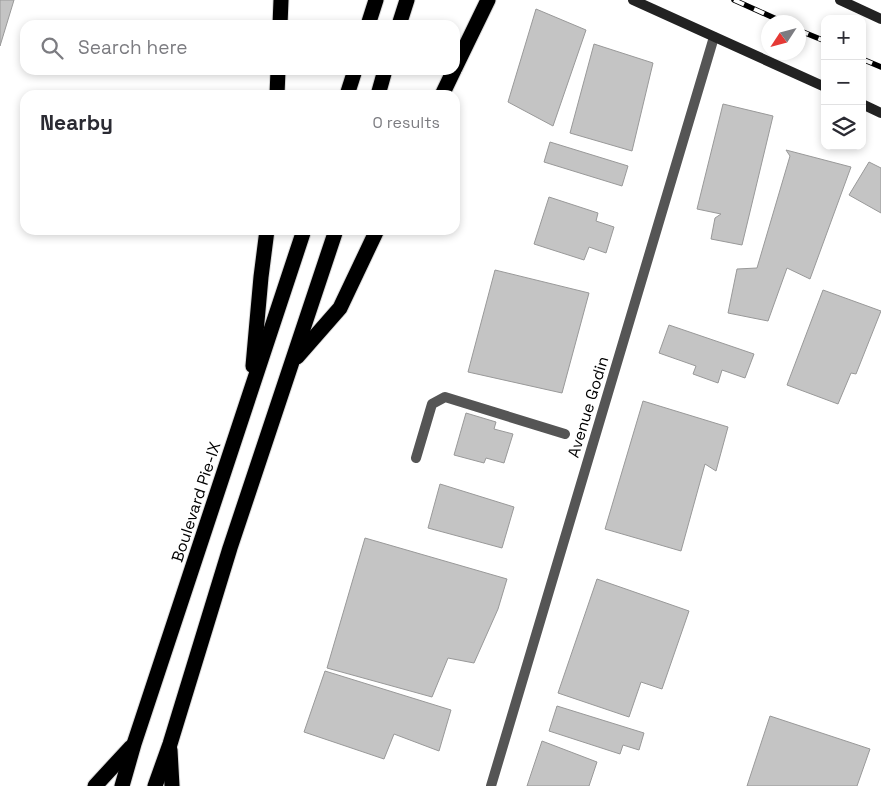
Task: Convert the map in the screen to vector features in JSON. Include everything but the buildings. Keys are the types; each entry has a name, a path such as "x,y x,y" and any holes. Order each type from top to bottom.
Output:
{"highway":[{"path":"280,20 281,0"},
{"path":"370,20 376,0"},
{"path":"401,20 407,0"},
{"path":"460,59 488,0"},
{"path":"277,90 278,75"},
{"path":"349,90 353,75"},
{"path":"379,90 384,75"},
{"path":"444,90 452,75"},
{"path":"250,393 260,277 267,235"},
{"name":"Boulevard Pie-IX","path":"122,786 134,744 302,235"},
{"path":"155,786 170,744 221,576 334,235"},
{"path":"292,362 340,308 375,235"},
{"path":"95,786 134,744"},
{"path":"170,744 172,786"}],"street":[{"path":"633,0 821,85"},
{"path":"840,0 881,19"},
{"name":"Avenue Godin","path":"491,786 714,37"},
{"path":"864,105 881,113"},
{"path":"416,458 432,404 445,396 565,434"}],"railway":[{"path":"734,0 767,15"},
{"path":"806,33 821,39"},
{"path":"864,60 881,67"}]}
